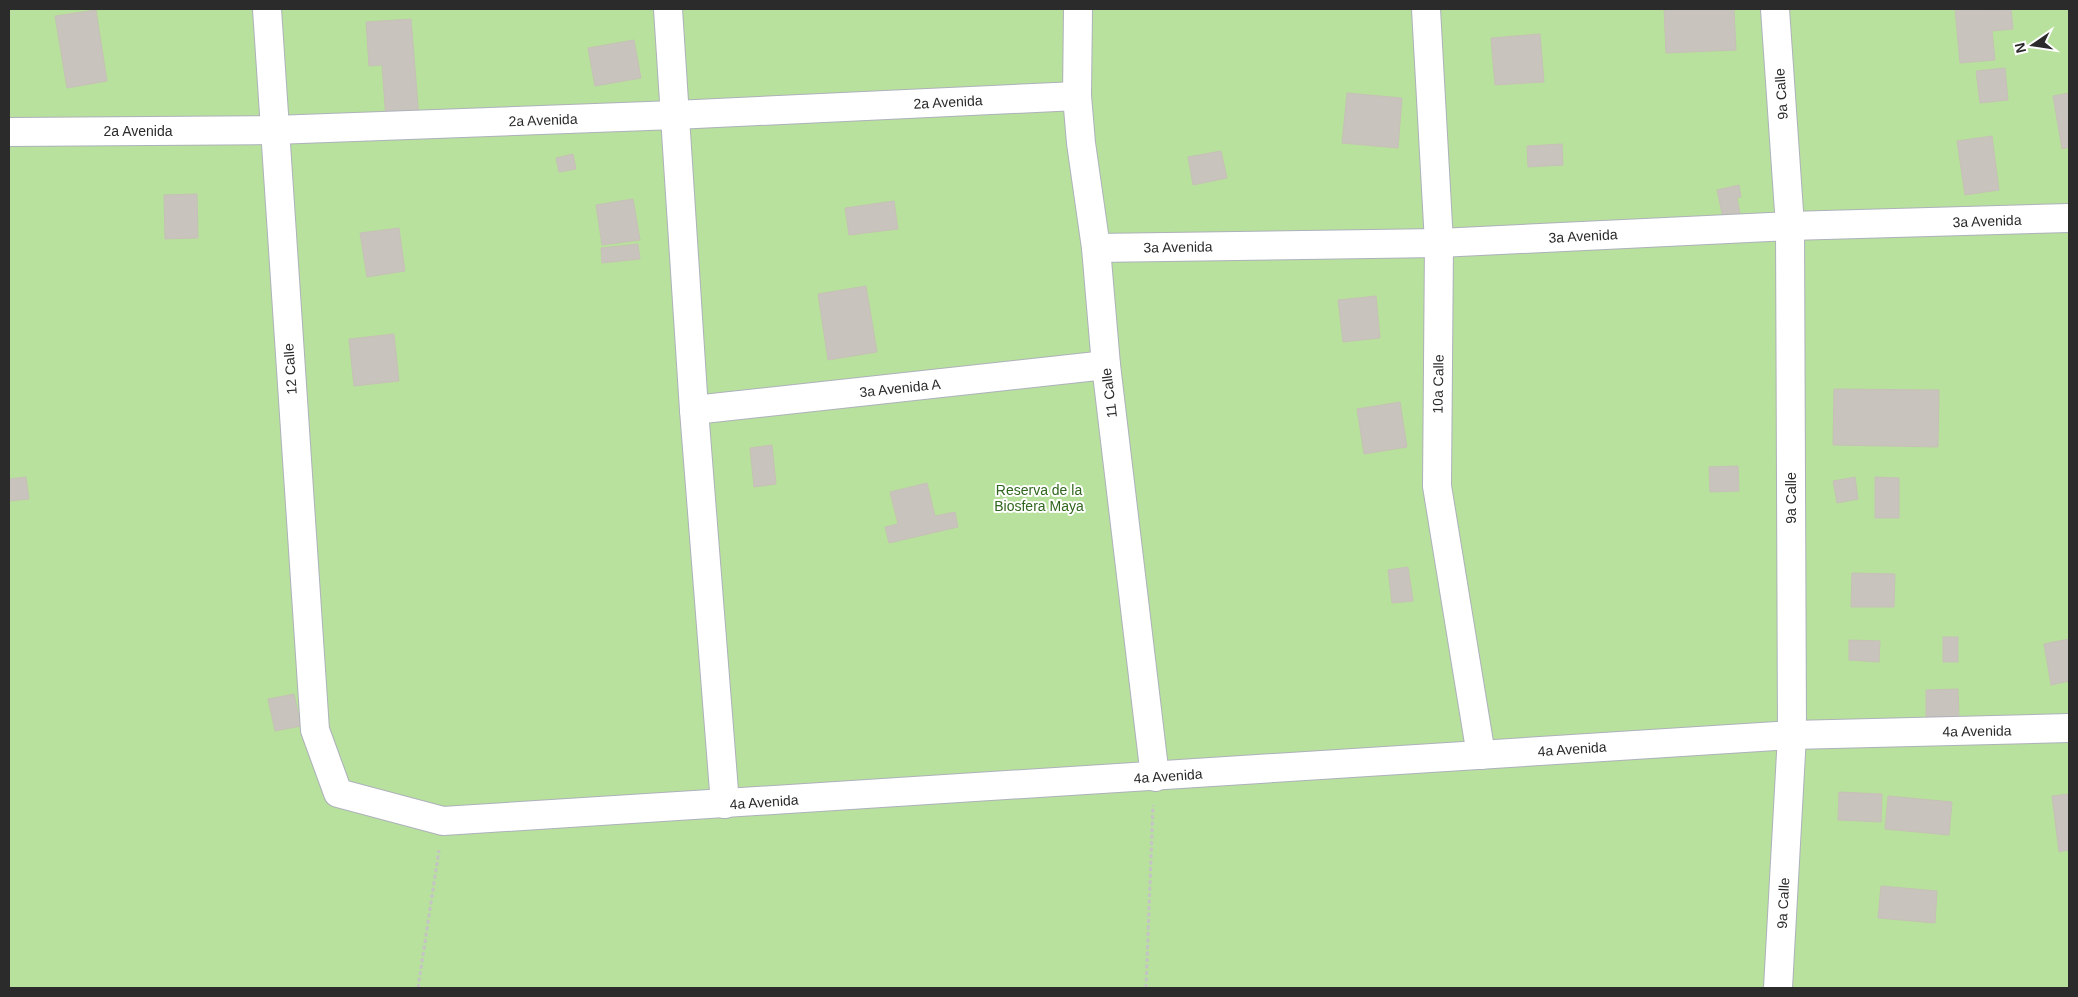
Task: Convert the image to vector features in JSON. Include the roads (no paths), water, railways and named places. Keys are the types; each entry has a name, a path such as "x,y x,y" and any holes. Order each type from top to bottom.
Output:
{"street":[{"name":"12 Calle","path":"267,9 315,730"},
{"path":"668,9 694,410 726,804"},
{"name":"11 Calle","path":"1078,9 1077,96 1080,143 1096,248 1106,365 1154,777"},
{"name":"10a Calle","path":"1426,9 1439,244 1437,486 1481,755"},
{"name":"9a Calle","path":"1775,9 1790,226 1792,735 1778,988"},
{"name":"2a Avenida","path":"9,132 274,130 675,115 1077,96"},
{"name":"3a Avenida","path":"1096,248 1439,244 1790,226 2069,218"},
{"name":"3a Avenida A","path":"694,410 1106,365"},
{"name":"4a Avenida","path":"315,730 338,793 443,821 1792,735 2069,728"}],"park label":[{"name":"Reserva de la Biosfera Maya","path":"1039,498"}]}
